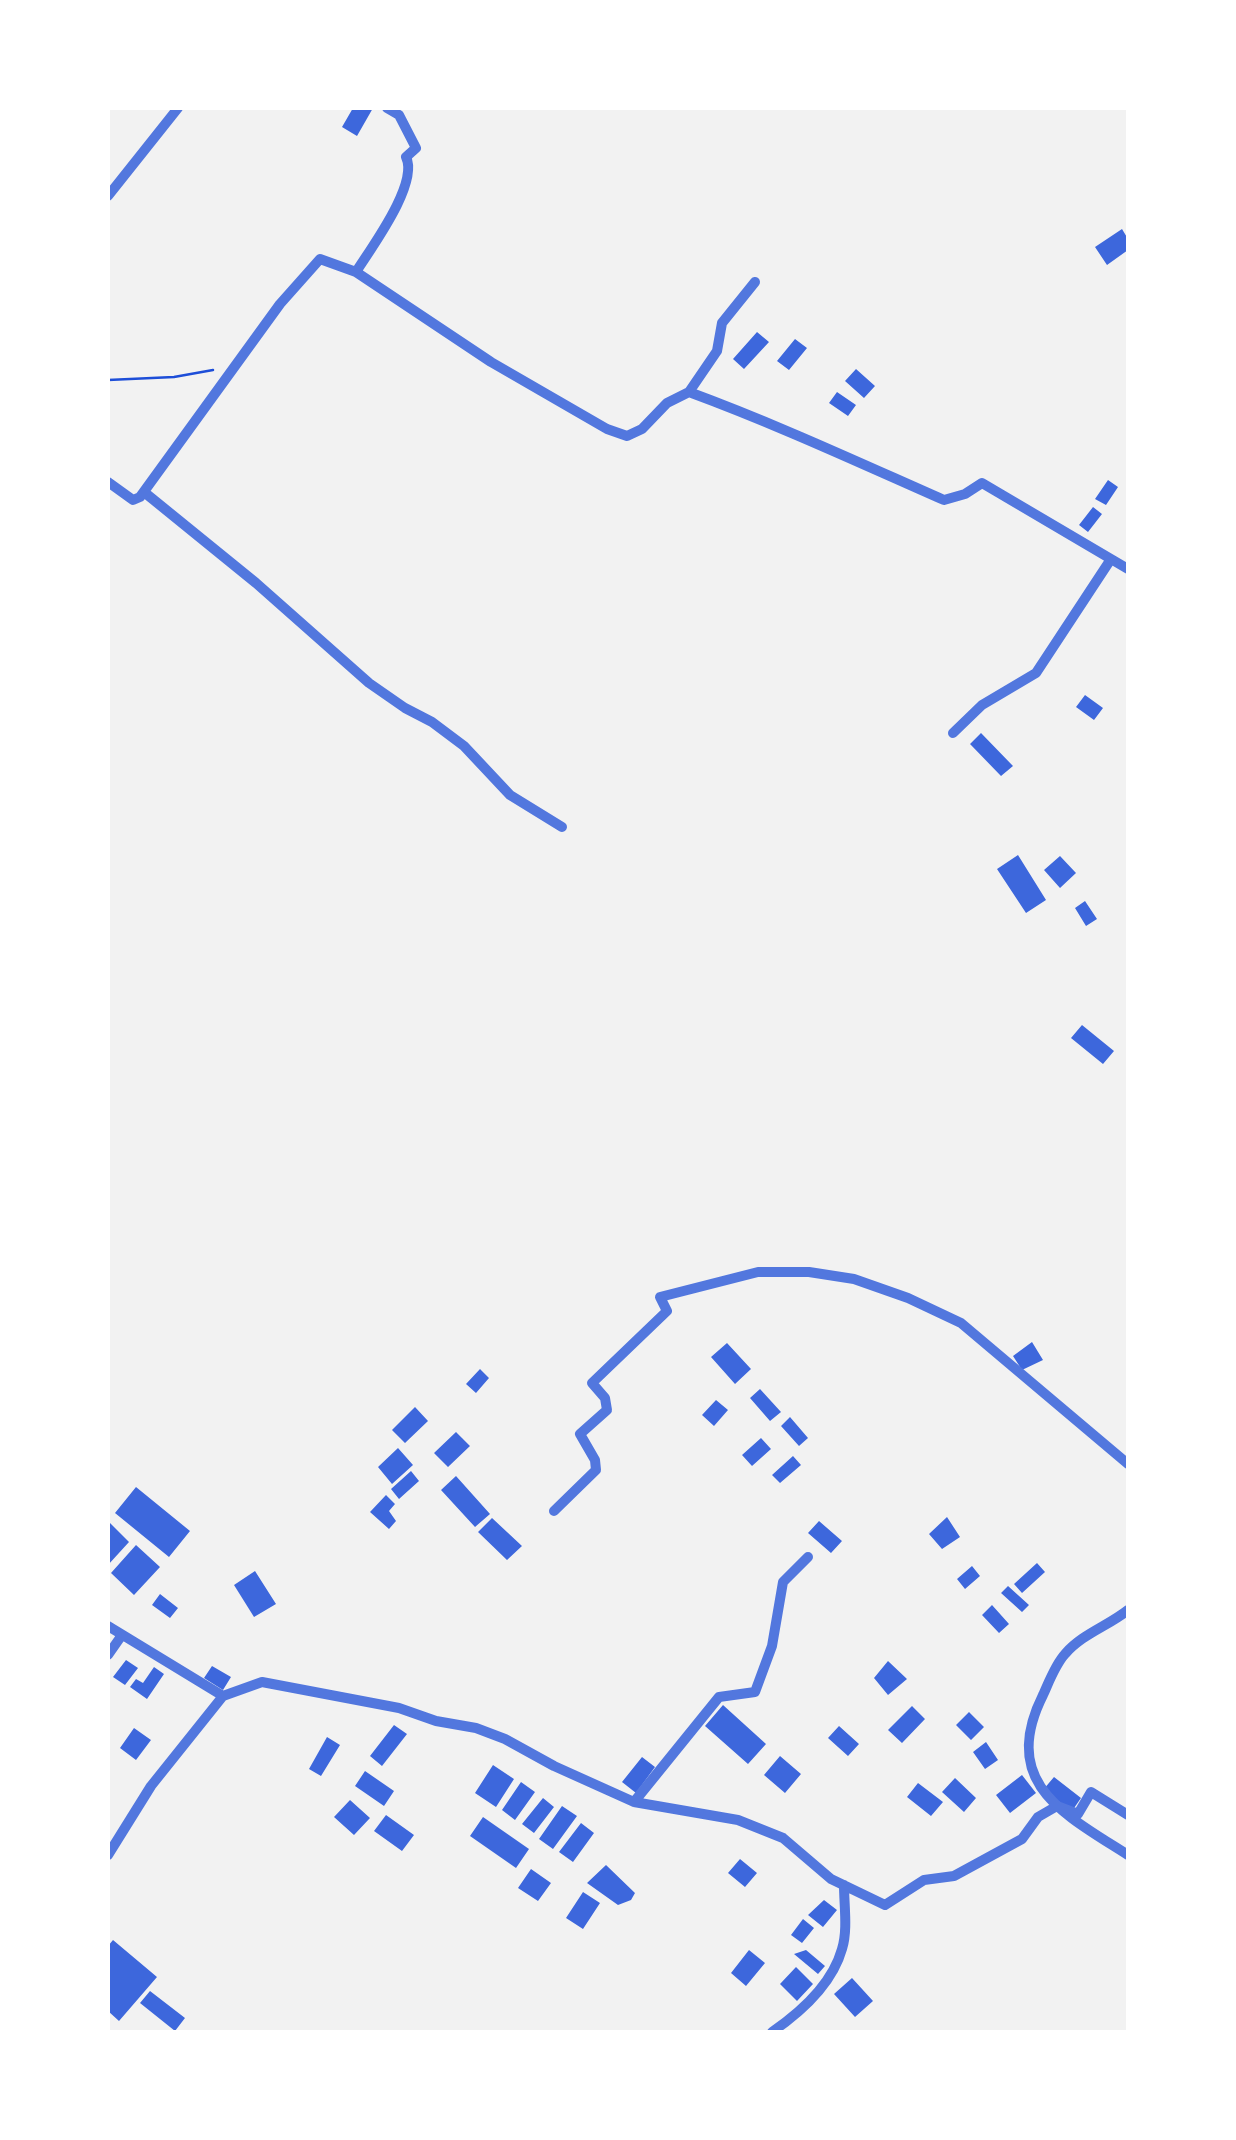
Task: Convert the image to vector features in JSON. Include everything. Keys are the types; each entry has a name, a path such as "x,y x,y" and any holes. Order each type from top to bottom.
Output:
{"street":[{"path":"108,196 178,108"},
{"path":"356,272 396,208 406,180 406,158 416,148 399,115 387,108"},
{"path":"108,482 133,500 144,492 280,304 320,259 356,272 491,362 607,429 627,436 642,429 667,403 690,392 717,351 722,322 756,282"},
{"path":"690,392 856,458 944,500 965,494 982,483 1128,569"},
{"path":"144,492 369,682 464,746 510,795 562,827"},
{"path":"953,733 982,705 1036,673 1111,559"},
{"path":"554,1512 596,1470 595,1460 580,1434 606,1410 605,1398 592,1383 667,1311 660,1297 758,1272 809,1272 854,1279 961,1323 1128,1464"},
{"path":"634,1802 720,1697 755,1692 772,1646 783,1582 808,1557"},
{"path":"1128,1610 1062,1656 1034,1714 1028,1745 1034,1782 1057,1806 1128,1855"},
{"path":"108,1626 222,1696"},
{"path":"108,1656 122,1635"},
{"path":"108,1854 151,1786 222,1696 262,1682 398,1708 505,1739 634,1802 738,1820 782,1838 831,1879 885,1905 924,1880 954,1876 1022,1838 1038,1817 1057,1806"},
{"path":"1057,1806 1078,1814 1091,1792 1128,1815"},
{"path":"772,2032 805,2009 834,1966 843,1947 844,1885"}],"path":[{"path":"108,380 174,377 227,368 234,371"}],"building":[{"path":"353,108 373,108 357,136 342,127"},
{"path":"1122,229 1128,239 1128,250 1107,265 1095,247"},
{"path":"757,332 769,342 744,369 733,359"},
{"path":"795,339 807,348 789,370 777,361"},
{"path":"856,369 875,386 864,398 845,381"},
{"path":"837,392 856,405 848,416 829,403"},
{"path":"1108,480 1118,487 1106,505 1095,499"},
{"path":"1093,507 1102,514 1088,532 1079,525"},
{"path":"1085,695 1103,708 1094,720 1076,707"},
{"path":"981,733 1013,766 1001,776 970,744"},
{"path":"1018,855 1046,900 1026,913 997,869"},
{"path":"1060,856 1076,873 1060,888 1044,870"},
{"path":"1085,901 1097,919 1086,926 1075,908"},
{"path":"1082,1025 1114,1051 1103,1064 1071,1038"},
{"path":"1032,1342 1043,1360 1022,1370 1013,1356"},
{"path":"727,1343 751,1369 735,1384 711,1357"},
{"path":"480,1369 489,1378 476,1393 466,1384"},
{"path":"760,1389 781,1412 770,1421 750,1398"},
{"path":"716,1400 728,1410 714,1426 702,1415"},
{"path":"415,1407 428,1421 405,1443 392,1430"},
{"path":"790,1417 808,1438 799,1446 781,1426"},
{"path":"456,1432 470,1446 448,1467 434,1453"},
{"path":"761,1438 771,1449 752,1466 742,1455"},
{"path":"398,1448 413,1465 392,1484 378,1467"},
{"path":"793,1456 801,1465 780,1483 772,1475"},
{"path":"411,1471 419,1481 399,1499 391,1489"},
{"path":"456,1476 490,1514 475,1527 441,1490"},
{"path":"136,1487 190,1531 169,1557 115,1513"},
{"path":"386,1495 395,1504 389,1511 396,1521 389,1529 370,1512"},
{"path":"947,1517 960,1537 942,1549 929,1534"},
{"path":"492,1518 522,1546 507,1560 478,1532"},
{"path":"108,1521 129,1542 108,1565"},
{"path":"819,1521 842,1541 831,1553 808,1533"},
{"path":"136,1545 160,1567 134,1595 111,1573"},
{"path":"1037,1563 1045,1572 1022,1593 1014,1584"},
{"path":"972,1566 980,1576 965,1589 957,1579"},
{"path":"255,1571 276,1604 254,1617 234,1585"},
{"path":"1008,1586 1029,1605 1022,1612 1001,1593"},
{"path":"160,1594 178,1608 170,1618 152,1605"},
{"path":"992,1605 1009,1624 999,1633 982,1615"},
{"path":"126,1660 138,1668 125,1685 113,1677"},
{"path":"888,1661 907,1679 888,1695 874,1678"},
{"path":"212,1666 231,1677 223,1690 204,1678"},
{"path":"154,1667 164,1674 147,1699 130,1687 136,1679 143,1683"},
{"path":"723,1705 766,1744 748,1764 705,1726"},
{"path":"912,1706 925,1719 902,1743 888,1730"},
{"path":"969,1712 984,1727 971,1740 956,1725"},
{"path":"394,1725 407,1734 382,1766 370,1756"},
{"path":"839,1726 859,1744 848,1756 828,1738"},
{"path":"134,1728 151,1740 136,1760 120,1748"},
{"path":"327,1737 340,1745 321,1776 309,1769"},
{"path":"986,1742 998,1760 985,1769 973,1752"},
{"path":"780,1756 801,1774 785,1793 764,1775"},
{"path":"642,1757 655,1767 636,1793 622,1782"},
{"path":"493,1765 514,1779 496,1807 475,1793"},
{"path":"365,1771 394,1791 384,1806 355,1786"},
{"path":"1022,1775 1036,1793 1010,1813 996,1795"},
{"path":"1054,1777 1081,1798 1072,1811 1043,1790"},
{"path":"955,1778 976,1798 964,1812 942,1792"},
{"path":"521,1782 535,1792 515,1820 502,1810"},
{"path":"918,1783 943,1802 931,1816 907,1797"},
{"path":"543,1798 554,1807 534,1833 522,1824"},
{"path":"350,1800 370,1818 354,1835 334,1817"},
{"path":"562,1806 577,1816 553,1849 539,1839"},
{"path":"386,1815 414,1835 402,1851 374,1831"},
{"path":"483,1817 529,1849 516,1868 470,1836"},
{"path":"581,1823 594,1833 573,1862 559,1852"},
{"path":"740,1859 757,1873 745,1887 728,1873"},
{"path":"606,1865 635,1893 631,1900 618,1905 587,1883"},
{"path":"531,1869 551,1883 538,1901 518,1888"},
{"path":"583,1892 600,1903 583,1929 566,1918"},
{"path":"824,1900 837,1910 823,1927 808,1915"},
{"path":"803,1919 814,1928 802,1943 791,1935"},
{"path":"113,1940 157,1977 119,2021 108,2011 108,1946"},
{"path":"749,1950 765,1963 746,1986 731,1973"},
{"path":"806,1950 825,1966 818,1974 794,1954"},
{"path":"796,1967 813,1984 797,2001 780,1984"},
{"path":"852,1978 873,2001 855,2017 834,1994"},
{"path":"150,1991 185,2018 175,2031 140,2003"}]}
